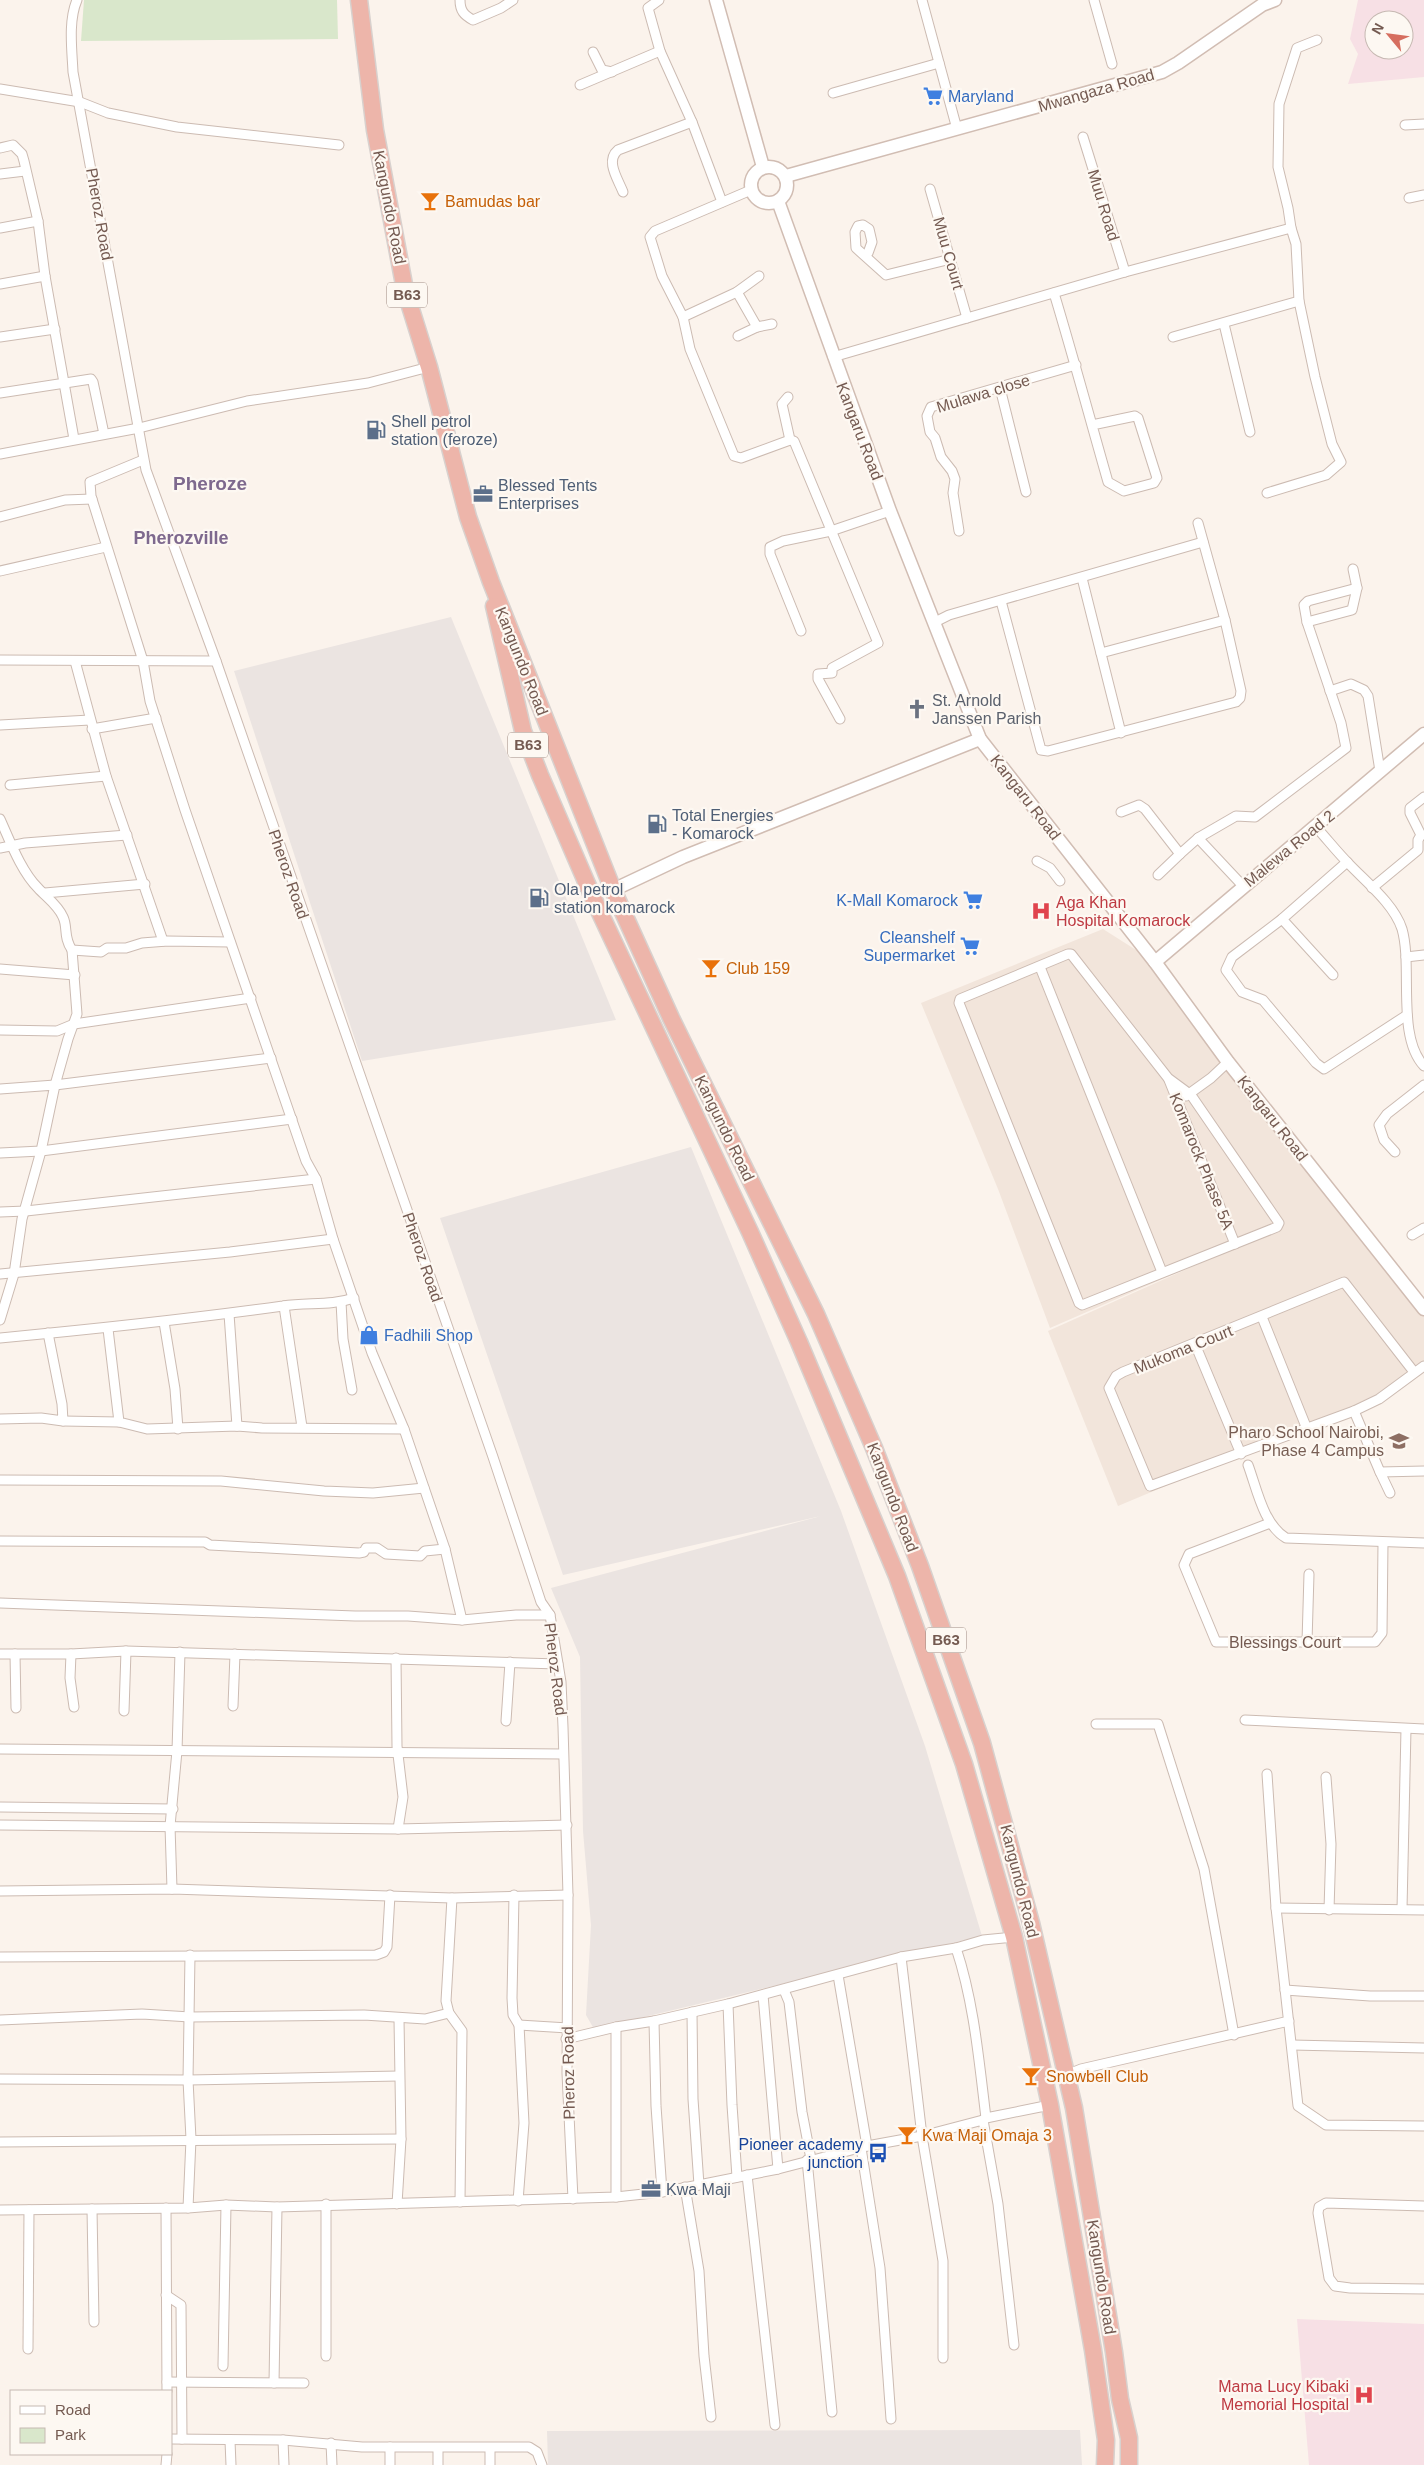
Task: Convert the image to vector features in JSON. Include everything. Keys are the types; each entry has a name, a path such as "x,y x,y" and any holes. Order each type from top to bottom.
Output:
{"highway":[{"name":"Kangundo Road","path":"359,0 375,130 405,290 429,367 468,517 491,582 613,890 671,1018 816,1314 874,1448 971,1708 1002,1807 1066,2075 1080,2142 1120,2399 1129,2438 1129,2465"},
{"name":"Kangundo Road","path":"491,582 496,622 522,731 590,891 758,1249 897,1576 964,1764 1014,1937 1050,2105 1106,2440 1105,2465"}],"main road":[{"path":"716,0 763,167"},
{"name":"Mwangaza Road","path":"786,176 1162,72 1178,63 1261,2 1275,0"},
{"path":"763,167 778,168 786,176 788,187 786,193 778,201 765,203 754,196 752,179 758,170 763,167"},
{"name":"Kangaru Road","path":"778,201 890,511 936,622 980,739 1155,962 1228,1062 1421,1301"},
{"name":"Malewa Road 2","path":"1155,962 1424,734"},
{"path":"613,890 683,857 980,739"}],"street":[{"name":"Pheroz Road","path":"77,0 74,7 72,38 73,72 139,428 143,460 216,661 493,1458 541,1602 550,1615 560,1682 564,1754 568,1895 568,2028 566,2039 573,2199"},
{"path":"460,0 460,8 465,16 473,20 501,8 513,0"},
{"path":"659,0 648,8 660,51 692,122 722,202"},
{"path":"922,0 957,130"},
{"path":"1094,0 1112,64"},
{"path":"1267,493 1326,475 1341,462 1332,444 1315,377 1299,301 1299,264 1296,244 1290,228 1288,208 1278,167 1279,104 1295,50 1317,40"},
{"path":"580,85 660,51"},
{"path":"593,52 602,70 612,72"},
{"path":"833,93 939,63"},
{"path":"0,89 80,102 108,113 177,126 339,146"},
{"path":"623,192 612,163 614,154 618,150 692,122"},
{"path":"1405,124 1424,124"},
{"name":"Muu Road","path":"1083,137 1124,272"},
{"path":"0,148 13,146 22,154 38,221 45,276 74,439"},
{"path":"0,174 25,171"},
{"name":"Muu Court","path":"930,189 967,318"},
{"path":"752,190 656,231 650,237 662,276 683,317 690,349 734,457 741,458 790,440"},
{"path":"1410,198 1424,195"},
{"path":"0,228 38,221"},
{"path":"833,357 1124,272 1290,228"},
{"path":"865,254 886,275 951,259"},
{"path":"0,284 45,276"},
{"path":"683,317 736,292 759,276"},
{"path":"736,292 757,327"},
{"path":"1054,293 1108,482 1124,491 1154,483 1157,478 1138,418 1135,416 1126,417 1092,425"},
{"path":"1173,337 1224,324 1299,301"},
{"path":"738,336 757,327 772,324"},
{"path":"1224,324 1250,432"},
{"path":"0,337 55,329"},
{"name":"Mulawa close","path":"959,532 953,493 955,479 952,470 941,457 936,438 930,432 928,412 930,407 1076,365"},
{"path":"0,454 139,428 247,400 368,383 429,367"},
{"path":"0,393 87,379 94,382 104,434"},
{"path":"1000,388 1026,492"},
{"path":"788,397 782,404 790,440 795,443 878,643 832,668 832,673 818,674 818,679 840,719"},
{"path":"143,460 90,482 92,499 143,660 156,718 230,942 306,1161 316,1179 333,1239 372,1353 404,1429 445,1548 462,1620"},
{"path":"0,517 65,500 92,499"},
{"path":"801,631 770,554 770,547 783,541 831,531 890,511"},
{"path":"1001,601 1041,750 1048,751 1236,702 1240,698 1241,691 1225,620 1198,523"},
{"path":"936,622 949,615 1203,542"},
{"path":"0,571 106,547"},
{"path":"1307,622 1349,613 1355,606 1357,588 1353,569"},
{"path":"1082,578 1121,733"},
{"path":"1158,876 1198,838 1236,816 1254,817 1346,748 1341,723 1304,610 1308,602 1357,588"},
{"path":"1102,653 1225,620"},
{"path":"0,660 216,661"},
{"path":"75,661 106,776 145,884 163,941"},
{"path":"1330,691 1351,684 1357,686 1368,696 1380,771"},
{"path":"92,729 156,718"},
{"path":"0,725 90,720"},
{"path":"10,785 106,776"},
{"path":"1372,888 1422,848 1418,840 1421,835 1410,813 1410,808 1424,797"},
{"path":"1121,812 1139,805 1145,809 1180,854"},
{"path":"0,819 12,846 38,888 45,893 64,918 66,937 72,950 77,1014 55,1085 41,1151 26,1211 22,1219 14,1274 0,1320"},
{"path":"1316,827 1372,888 1388,907 1401,927 1406,957 1407,1015 1416,1052 1424,1066"},
{"path":"0,848 127,835"},
{"path":"1198,838 1243,886"},
{"path":"1037,861 1050,868 1060,880"},
{"path":"1347,862 1282,919 1232,957 1226,970 1242,992 1264,1000 1320,1068 1324,1069 1407,1015"},
{"path":"45,893 145,884"},
{"path":"1282,919 1333,975"},
{"path":"72,950 100,952 108,948 126,948 142,942 230,942"},
{"path":"1071,954 1168,1078 1191,1094 1279,1219 1277,1227 1080,1305 959,1001 1071,954"},
{"path":"1406,957 1424,955"},
{"path":"1040,967 1162,1272"},
{"path":"0,969 74,974"},
{"path":"0,1030 57,1031 74,1024 251,998"},
{"path":"0,1089 55,1085 271,1058"},
{"path":"1178,1099 1191,1094 1228,1062"},
{"name":"Komarock Phase 5A","path":"1168,1078 1236,1244"},
{"path":"1395,1152 1380,1131 1382,1120 1424,1085"},
{"path":"0,1153 41,1151 292,1119"},
{"path":"0,1212 26,1211 316,1179"},
{"path":"1412,1235 1424,1228"},
{"path":"0,1274 230,1252 333,1239"},
{"name":"Mukoma Court","path":"1241,1454 1154,1486 1148,1484 1113,1400 1110,1388 1111,1381 1123,1372 1344,1282 1414,1372"},
{"path":"0,1338 108,1329 284,1306 341,1302 354,1298"},
{"path":"341,1302 343,1339 352,1390"},
{"path":"284,1306 302,1427"},
{"path":"229,1314 236,1426"},
{"path":"1262,1317 1307,1429"},
{"path":"164,1322 175,1389 178,1429"},
{"path":"108,1329 119,1422"},
{"path":"48,1333 62,1404 63,1421"},
{"path":"1195,1344 1241,1454 1354,1411 1379,1399 1424,1366"},
{"path":"1354,1411 1390,1494"},
{"path":"0,1419 41,1418 63,1421 119,1422 147,1428 178,1429 236,1426 262,1428 404,1429"},
{"path":"1248,1465 1270,1523 1277,1532 1286,1538 1424,1543"},
{"path":"1380,1472 1424,1471"},
{"path":"0,1480 221,1481 324,1491 373,1493 424,1488"},
{"name":"Blessings Court","path":"1270,1523 1189,1554 1184,1566 1216,1642 1375,1642 1382,1633 1383,1543"},
{"path":"0,1541 205,1542 210,1545 359,1553 364,1552 366,1548 377,1548 386,1554 420,1556 425,1552 445,1548"},
{"path":"1307,1642 1309,1574"},
{"path":"0,1603 354,1616 408,1616 462,1620 516,1615 550,1615"},
{"path":"0,1654 71,1654 126,1651 558,1664"},
{"path":"124,1711 126,1651"},
{"path":"172,1889 170,1826 177,1751 180,1652"},
{"path":"15,1654 16,1708"},
{"path":"71,1654 70,1678 74,1707"},
{"path":"233,1706 235,1654"},
{"path":"396,1658 397,1751 402,1797 398,1829"},
{"path":"506,1721 510,1662"},
{"path":"1245,1720 1424,1729"},
{"path":"1096,1724 1158,1724 1204,1869 1234,2035"},
{"path":"1402,1909 1406,1729"},
{"path":"0,1749 397,1751 564,1754"},
{"path":"1267,1774 1276,1908 1298,2106 1326,2126 1424,2126"},
{"path":"1326,1777 1331,1844 1329,1910"},
{"path":"0,1807 172,1809"},
{"path":"0,1825 398,1829 566,1826"},
{"path":"0,1891 172,1889 452,1898 568,1895"},
{"path":"0,1957 381,1954 387,1947 390,1895"},
{"path":"514,1895 512,1998 513,2015 519,2025 524,2123 518,2201"},
{"path":"452,1898 446,2001 449,2013 462,2031 460,2202"},
{"path":"1276,1908 1424,1910"},
{"path":"566,2039 728,2004 901,1957 956,1948 983,1940 1014,1937"},
{"path":"956,1948 962,1964 974,2028 984,2119 998,2204 1014,2345"},
{"path":"188,2208 191,2139 188,2080 190,1955"},
{"path":"901,1957 922,2136 943,2261 943,2358"},
{"path":"838,1974 880,2268 891,2419"},
{"path":"784,1990 789,2002 809,2159 832,2412"},
{"path":"1285,1990 1370,1996 1424,1996"},
{"path":"763,1995 778,2169"},
{"path":"728,2004 737,2177"},
{"path":"692,2012 693,2099 699,2185"},
{"path":"0,2020 142,2014 190,2017 364,2015 425,2019 449,2013"},
{"path":"397,2204 401,2139 400,2018"},
{"path":"654,2021 656,2106 662,2192"},
{"path":"1066,2075 1289,2021"},
{"path":"519,2025 568,2028"},
{"path":"616,2027 616,2197"},
{"path":"1292,2045 1424,2048"},
{"path":"0,2079 188,2080 400,2076"},
{"path":"0,2210 188,2208 226,2205 397,2204 616,2197 662,2192 778,2169 809,2159 922,2136 984,2119 1050,2105"},
{"path":"0,2142 191,2139 286,2141 401,2139"},
{"path":"747,2175 775,2425"},
{"path":"685,2187 698,2271 704,2356 711,2416"},
{"path":"1424,2206 1326,2202 1319,2207 1318,2213 1329,2278 1335,2286 1424,2289"},
{"path":"326,2204 326,2356"},
{"path":"223,2366 226,2205"},
{"path":"274,2383 277,2206"},
{"path":"166,2208 167,2387 181,2383 304,2382"},
{"path":"92,2209 94,2322"},
{"path":"28,2349 29,2210"},
{"path":"166,2295 181,2305 182,2439"},
{"path":"172,2439 283,2440 362,2447 490,2449 529,2447 537,2452 542,2465"},
{"path":"283,2440 284,2465"},
{"path":"230,2441 231,2465"},
{"path":"331,2443 332,2465"},
{"path":"390,2446 390,2465"},
{"path":"438,2448 438,2465"},
{"path":"490,2449 490,2465"}],"shaded area":[{"path":"1358,0 1424,0 1424,77 1348,84 1358,54 1350,39"},
{"path":"451,617 616,1020 362,1061 234,671"},
{"path":"1103,929 1155,962 1424,1310 1424,1366 1391,1391 1118,1506 1048,1331 1252,1240 1050,1328 998,1189 921,1003"},
{"path":"691,1147 841,1511 925,1746 982,1936 594,2029 586,2015 591,1925 583,1831 580,1657 551,1588 821,1516 563,1575 440,1218"},
{"name":"Mama Lucy Kibaki Memorial Hospital","path":"1297,2319 1424,2324 1424,2465 1309,2465"},
{"path":"1080,2430 1082,2465 548,2465 547,2431"}],"green space":[{"path":"84,0 337,0 338,39 81,41"}],"place":[{"name":"Maryland","path":"933,96"},
{"name":"Bamudas bar","path":"430,201"},
{"name":"Shell petrol station (feroze)","path":"376,430"},
{"name":"Blessed Tents Enterprises","path":"483,494"},
{"name":"St. Arnold Janssen Parish","path":"917,709"},
{"name":"Total Energies - Komarock","path":"657,824"},
{"name":"Ola petrol station komarock","path":"539,898"},
{"name":"K-Mall Komarock","path":"973,900"},
{"name":"Aga Khan Hospital Komarock","path":"1041,911"},
{"name":"Cleanshelf Supermarket","path":"970,946"},
{"name":"Club 159","path":"711,968"},
{"name":"Fadhili Shop","path":"369,1335"},
{"name":"Pharo School Nairobi, Phase 4 Campus","path":"1399,1441"},
{"name":"Snowbell Club","path":"1031,2076"},
{"name":"Kwa Maji Omaja 3","path":"907,2135"},
{"name":"Pioneer academy junction","path":"878,2153"},
{"name":"Kwa Maji","path":"651,2189"},
{"name":"Mama Lucy Kibaki Memorial Hospital","path":"1364,2395"}],"district":[{"name":"Pheroze","path":"210,483"},
{"name":"Pherozville","path":"181,538"}]}
